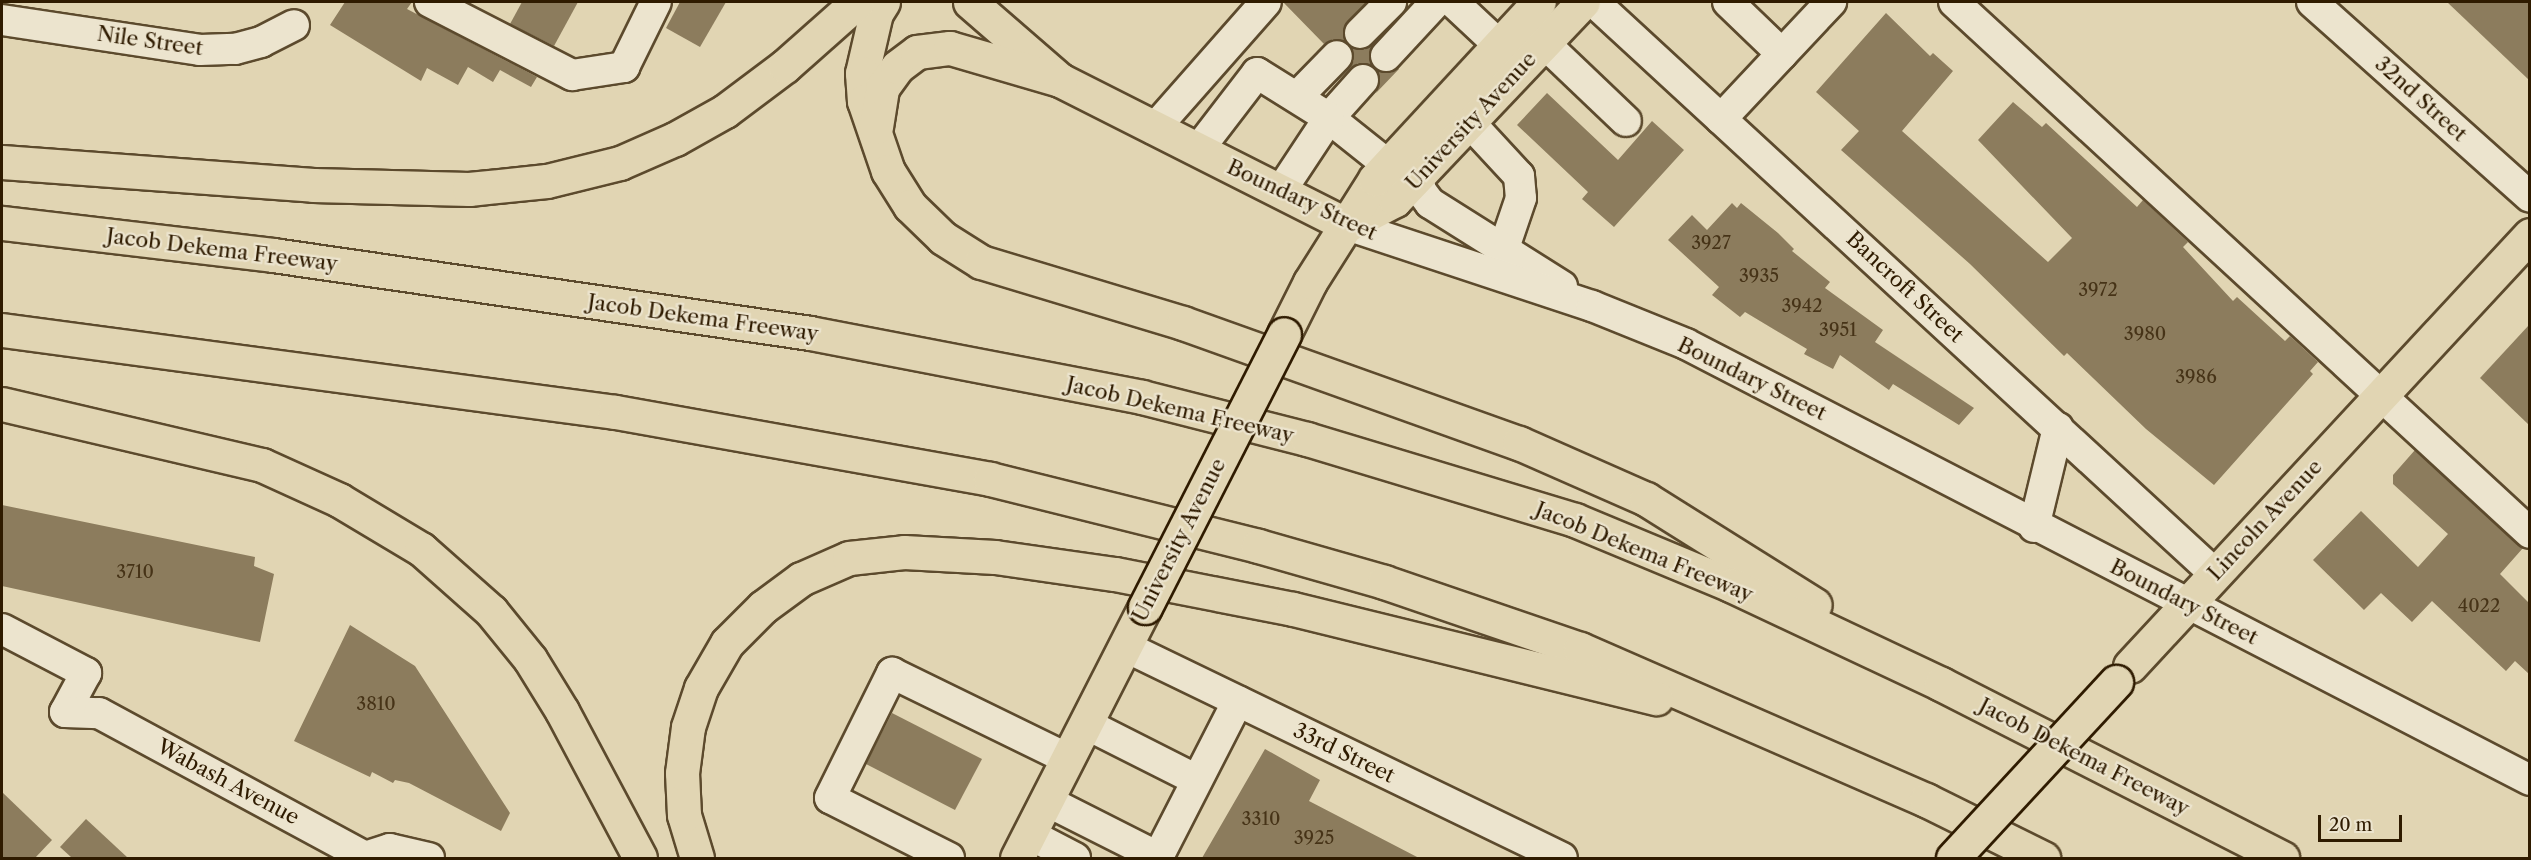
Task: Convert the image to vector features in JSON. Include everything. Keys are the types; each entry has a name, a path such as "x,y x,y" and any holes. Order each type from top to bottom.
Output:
{"main road":[{"path":"2,162 314,185 469,189 548,181 620,163 675,139 724,111 785,66 857,2"},
{"path":"883,2 876,13 862,73 864,101 888,171 910,206 942,238 981,262 1182,323 1334,374 1572,466 1646,499 1941,684"},
{"name":"Boundary Street","path":"970,2 1060,80 1347,225"},
{"name":"University Avenue","path":"1023,846 1284,334 1347,225 1388,165 1539,2"},
{"name":"University Avenue","path":"1347,225 1395,200 1583,2"},
{"path":"875,134 882,88 897,67 917,52 950,48 1060,80"},
{"name":"Jacob Dekema Freeway","path":"2,223 273,255 799,331 1142,398 1307,439 1575,520 1731,585 1941,684 2282,858"},
{"name":"Lincoln Avenue","path":"1953,858 2529,235"},
{"path":"2,330 615,412 990,479 1384,582 1580,649 1748,720 1926,800 2043,858"},
{"path":"2,404 262,465 339,500 422,549 491,611 530,659 562,711 640,858"},
{"path":"697,858 684,815 682,773 688,727 701,688 728,643 763,607 801,579 849,558 903,552 984,557 1115,574 1293,609 1748,720"}],"street":[{"path":"430,2 572,75 624,67 656,2"},
{"path":"1154,129 1266,2"},
{"path":"1360,33 1391,2"},
{"path":"1386,56 1436,2"},
{"path":"1453,2 1499,45"},
{"name":"Bancroft Street","path":"1594,2 2215,574"},
{"path":"1728,2 1782,54"},
{"path":"1722,118 1831,2"},
{"path":"1954,2 2529,533"},
{"name":"32nd Street","path":"2312,2 2529,197"},
{"name":"Nile Street","path":"2,20 200,50 235,49 261,42 294,25"},
{"path":"1544,43 1626,121"},
{"path":"1297,98 1337,56"},
{"path":"1198,150 1257,73 1329,118 1388,165"},
{"path":"1280,192 1329,118 1363,80"},
{"path":"1470,123 1519,176 1521,198 1504,248"},
{"path":"1418,176 1421,191 1430,203 1592,306"},
{"name":"Boundary Street","path":"1347,225 1592,306 1686,344 1797,400 2034,527 2188,603 2529,780"},
{"path":"2034,527 2058,428"},
{"name":"Wabash Avenue","path":"2,629 86,673 65,712 99,713 365,858 390,849 429,858"},
{"name":"33rd Street","path":"1126,647 1562,858"},
{"path":"949,858 830,798 892,672 1068,759"},
{"path":"1047,801 1158,857 1238,701"},
{"path":"1086,724 1197,780"},
{"path":"1023,846 1075,858"}],"building":[{"path":"345,2 412,2 407,9 537,77 531,87 500,70 493,82 468,67 458,85 427,68 421,81 330,25"},
{"path":"522,2 578,2 554,46 510,24"},
{"path":"680,2 726,2 700,47 666,28"},
{"path":"1283,2 1367,2 1344,28 1346,42 1333,39 1324,44"},
{"path":"2447,2 2529,2 2529,80"},
{"path":"1886,13 1930,56 1933,53 1953,71 1902,131 2048,262 2072,238 1978,140 2013,102 2042,127 2046,123 2137,207 2143,200 2188,242 2183,247 2233,301 2237,297 2285,341 2290,336 2318,362 2310,371 2313,374 2214,485 2146,429 2067,353 2064,356 1970,264 1841,150 1859,131 1816,92"},
{"path":"1373,45 1369,53 1373,66 1358,63 1350,68 1354,60 1351,47 1364,50"},
{"path":"1398,68 1376,93 1380,83 1376,70 1391,73"},
{"path":"1547,93 1618,160 1652,121 1684,150 1614,227 1582,199 1588,192 1517,125"},
{"path":"1732,203 1737,208 1741,203 1778,233 1794,249 1792,251 1830,282 1825,288 1883,330 1875,342 1974,408 1959,425 1893,384 1889,390 1840,355 1833,369 1804,354 1807,349 1745,312 1740,317 1712,295 1719,287 1668,240 1692,215 1707,230"},
{"path":"2529,325 2529,425 2480,378"},
{"path":"2415,450 2523,548 2500,574 2529,603 2529,674 2515,661 2506,671 2432,601 2412,622 2381,593 2364,610 2313,560 2361,511 2418,567 2448,534 2393,484 2393,475"},
{"path":"2,505 255,557 254,566 274,574 260,642 2,586"},
{"path":"350,625 415,666 510,813 501,831 409,783 395,780 393,783 372,772 370,777 294,741"},
{"path":"892,713 982,759 955,810 866,764"},
{"path":"1265,749 1320,780 1309,801 1419,858 1202,858"},
{"path":"2,792 52,840 35,858 2,858"},
{"path":"86,819 128,858 72,858 60,847"}]}
